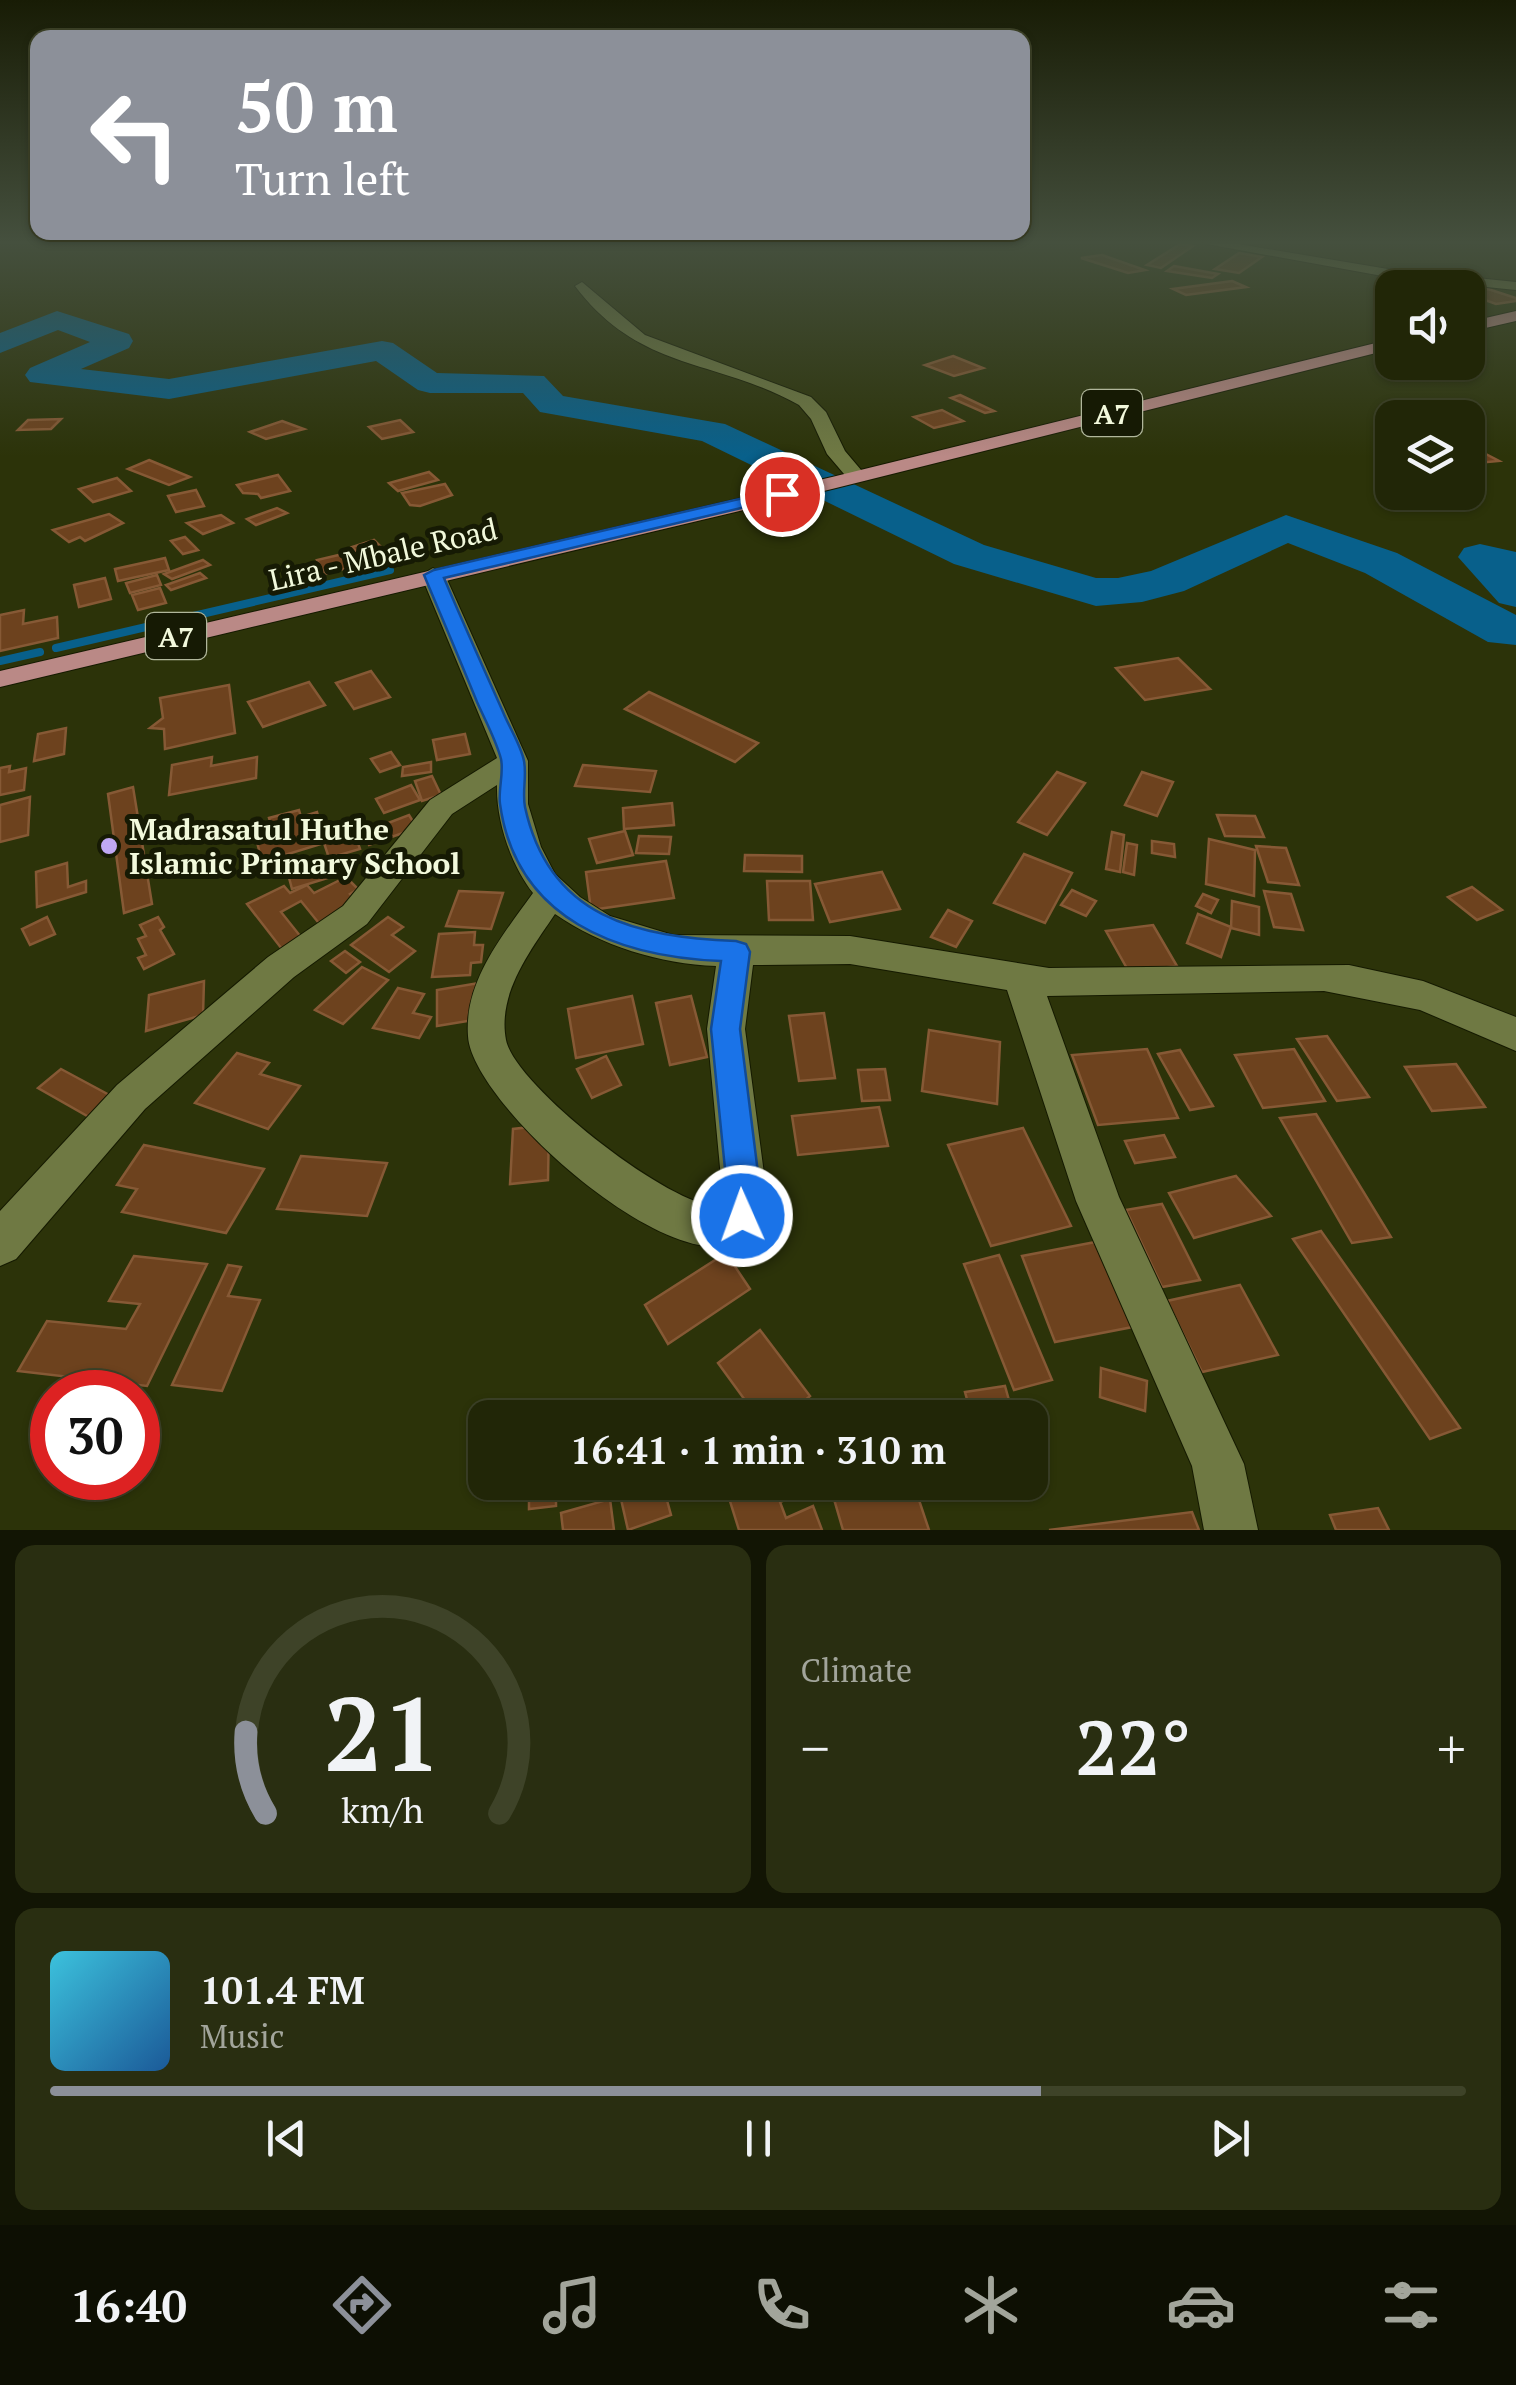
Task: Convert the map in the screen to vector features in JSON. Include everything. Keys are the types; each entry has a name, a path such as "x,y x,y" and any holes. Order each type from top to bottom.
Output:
{"main road":[{"path":"1485,323 1516,316"},
{"name":"A7","path":"857,477 1375,348"},
{"name":"Lira - Mbale Road","path":"0,679 857,477"}],"street":[{"path":"606,314 649,346 678,359 781,390 808,403 822,420 834,451 857,477"},
{"path":"434,575 513,761 512,804 525,847 542,881 568,906 598,925 672,949 850,950 959,969 1021,974 1049,982 1324,977 1368,981 1415,992 1516,1035"},
{"path":"0,1244 131,1097 281,967 355,915 441,807 513,761"},
{"path":"553,891 493,980 487,1029 491,1057 538,1117 666,1214 707,1228 730,1226 742,1216 744,1189 726,1029 736,952"},
{"path":"1021,974 1098,1201 1218,1464 1232,1530"}],"building":[{"path":"953,356 983,368 954,376 925,365"},
{"path":"960,395 994,411 985,413 951,398"},
{"path":"942,410 963,421 934,428 914,417"},
{"path":"61,419 51,429 18,430 28,420"},
{"path":"400,420 413,432 382,439 369,427"},
{"path":"282,421 304,429 266,439 250,432"},
{"path":"149,460 190,477 169,485 128,469"},
{"path":"429,472 438,480 398,491 389,483"},
{"path":"278,475 290,491 261,498 258,494 243,493 237,485"},
{"path":"117,478 131,491 93,502 79,489"},
{"path":"445,484 452,495 420,506 410,505 402,493"},
{"path":"196,490 204,506 176,512 168,496"},
{"path":"277,508 287,513 256,525 247,519"},
{"path":"109,514 123,523 85,541 80,537 69,542 53,530"},
{"path":"221,515 233,523 203,534 187,523"},
{"path":"185,537 198,550 183,554 171,541"},
{"path":"374,540 383,549 373,552 382,561 370,565 352,547"},
{"path":"343,554 351,567 325,574 317,560"},
{"path":"165,558 169,570 118,581 115,569"},
{"path":"203,560 210,565 172,579 164,574"},
{"path":"200,573 206,578 171,590 166,585"},
{"path":"157,575 161,585 130,593 126,583"},
{"path":"105,578 111,599 79,607 74,585"},
{"path":"160,588 166,603 138,610 132,595"},
{"path":"24,610 23,624 57,617 58,638 0,651 0,615"},
{"path":"1178,658 1210,689 1145,700 1116,668"},
{"path":"371,671 390,697 354,709 336,683"},
{"path":"309,682 325,705 263,727 248,702"},
{"path":"229,685 235,733 165,749 164,729 150,728 163,718 160,698"},
{"path":"649,692 758,743 735,762 625,709"},
{"path":"66,728 64,754 34,761 38,734"},
{"path":"465,734 470,754 437,760 433,740"},
{"path":"391,752 400,765 380,772 371,759"},
{"path":"212,757 211,766 257,757 256,778 169,795 172,765"},
{"path":"431,762 431,772 402,776 403,767"},
{"path":"583,765 656,771 650,792 575,786"},
{"path":"10,766 9,772 26,768 24,790 0,795 0,768"},
{"path":"1057,772 1085,783 1047,835 1018,822"},
{"path":"1142,772 1173,782 1157,816 1125,805"},
{"path":"432,776 441,795 422,801 415,781"},
{"path":"411,785 420,800 384,813 376,799"},
{"path":"133,787 152,904 124,913 108,794"},
{"path":"30,797 28,835 0,842 0,805"},
{"path":"672,803 674,825 624,829 623,808"},
{"path":"299,810 301,817 317,812 325,840 354,831 360,849 329,858 324,843 262,862 254,830 271,825 269,818"},
{"path":"409,815 417,828 369,845 362,833"},
{"path":"1217,815 1255,816 1264,837 1225,836"},
{"path":"625,831 633,855 597,863 589,839"},
{"path":"1112,832 1124,835 1120,872 1106,869"},
{"path":"639,836 671,837 669,854 636,853"},
{"path":"1209,839 1255,850 1254,896 1206,884"},
{"path":"1152,841 1174,844 1175,857 1152,853"},
{"path":"1127,843 1137,845 1134,875 1123,872"},
{"path":"1256,846 1286,848 1299,885 1268,882"},
{"path":"1024,854 1072,873 1045,923 994,903"},
{"path":"745,855 802,856 802,872 744,871"},
{"path":"322,859 328,878 292,889 287,870"},
{"path":"666,861 674,898 591,910 586,872"},
{"path":"67,863 68,887 86,881 86,892 37,907 36,872"},
{"path":"882,872 900,909 830,922 815,884"},
{"path":"346,877 358,889 350,894 366,911 326,932 301,901 281,912 305,942 285,953 247,904 284,886 290,893 307,885 314,893"},
{"path":"767,881 810,881 813,920 769,920"},
{"path":"1472,887 1502,910 1477,920 1448,897"},
{"path":"1072,890 1096,901 1086,916 1061,905"},
{"path":"459,891 503,893 491,929 446,926"},
{"path":"1264,891 1291,894 1303,930 1274,927"},
{"path":"1203,894 1218,900 1211,913 1196,906"},
{"path":"1232,901 1259,907 1259,935 1231,928"},
{"path":"948,910 972,921 956,947 931,937"},
{"path":"1198,914 1231,927 1221,957 1187,943"},
{"path":"47,917 55,934 30,945 22,929"},
{"path":"158,917 164,927 160,930 174,954 144,969 138,958 146,955 138,939 146,936 140,925"},
{"path":"388,917 403,927 392,935 415,951 389,972 351,945"},
{"path":"1153,925 1177,966 1129,972 1106,931"},
{"path":"475,932 474,945 483,945 481,962 471,963 470,975 432,977 439,934"},
{"path":"345,951 360,962 346,973 331,961"},
{"path":"362,967 388,980 343,1024 315,1010"},
{"path":"204,981 203,1015 146,1031 149,995"},
{"path":"485,982 486,1018 437,1026 437,990"},
{"path":"398,988 424,994 413,1013 431,1017 419,1038 373,1028"},
{"path":"632,996 643,1044 576,1058 568,1009"},
{"path":"691,996 707,1057 670,1065 656,1003"},
{"path":"824,1013 835,1078 799,1081 789,1016"},
{"path":"929,1030 1000,1042 997,1104 922,1091"},
{"path":"1327,1036 1369,1097 1337,1101 1297,1039"},
{"path":"1147,1049 1178,1118 1098,1125 1072,1055"},
{"path":"1294,1049 1325,1101 1263,1108 1235,1055"},
{"path":"1180,1050 1213,1106 1190,1110 1158,1054"},
{"path":"237,1053 269,1063 260,1074 300,1086 268,1129 195,1103"},
{"path":"606,1056 621,1085 592,1098 577,1069"},
{"path":"1456,1064 1485,1107 1432,1111 1405,1067"},
{"path":"61,1069 126,1104 103,1125 38,1088"},
{"path":"885,1069 890,1100 862,1101 858,1070"},
{"path":"879,1107 888,1146 798,1155 792,1116"},
{"path":"1316,1114 1391,1237 1352,1243 1280,1118"},
{"path":"549,1125 548,1180 510,1184 513,1129"},
{"path":"1023,1128 1071,1226 991,1246 948,1145"},
{"path":"1164,1135 1175,1157 1135,1163 1125,1141"},
{"path":"144,1145 264,1169 226,1233 122,1212 137,1189 117,1185"},
{"path":"301,1156 387,1163 367,1216 277,1209"},
{"path":"1236,1176 1271,1216 1194,1238 1169,1193"},
{"path":"1162,1204 1200,1280 1162,1287 1126,1210"},
{"path":"1321,1231 1460,1428 1430,1439 1293,1239"},
{"path":"1106,1240 1143,1325 1055,1342 1022,1256"},
{"path":"726,1253 750,1289 668,1344 645,1305"},
{"path":"999,1255 1052,1380 1014,1390 964,1264"},
{"path":"134,1256 207,1264 155,1370 18,1371 47,1321 126,1329 140,1304 109,1301"},
{"path":"228,1265 241,1267 228,1296 260,1300 222,1391 172,1385"},
{"path":"1240,1285 1278,1355 1202,1372 1167,1301"},
{"path":"760,1330 810,1396 805,1400 745,1400 718,1363"},
{"path":"1101,1368 1147,1381 1145,1411 1100,1397"},
{"path":"1005,1386 1009,1400 967,1400 965,1392"},
{"path":"529,1500 556,1500 556,1506 529,1509"},
{"path":"610,1500 614,1530 563,1530 561,1513"},
{"path":"621,1500 667,1500 671,1515 628,1530"},
{"path":"730,1500 785,1500 780,1502 786,1518 813,1506 822,1530 739,1530"},
{"path":"834,1500 919,1500 929,1530 843,1530"},
{"path":"1378,1508 1389,1530 1336,1530 1330,1515"},
{"path":"1192,1512 1199,1530 1049,1530"}],"waterway":[{"path":"0,344 57,320 118,341 42,375 169,389 382,350 430,383 532,383 552,405 712,432 970,555 1080,589 1118,592 1167,581 1286,528 1381,563 1505,632 1516,630"},
{"path":"1516,565 1480,557 1516,593"},
{"path":"56,648 390,570"},
{"path":"0,661 40,652"}],"place":[{"name":"Madrasatul Huthe Islamic Primary School","path":"109,846"}],"route":[{"path":"742,1216 744,1189 726,1029 736,952 672,949 638,940 598,925 568,906 542,881 525,847 512,804 513,761 434,575 782,494"}]}
